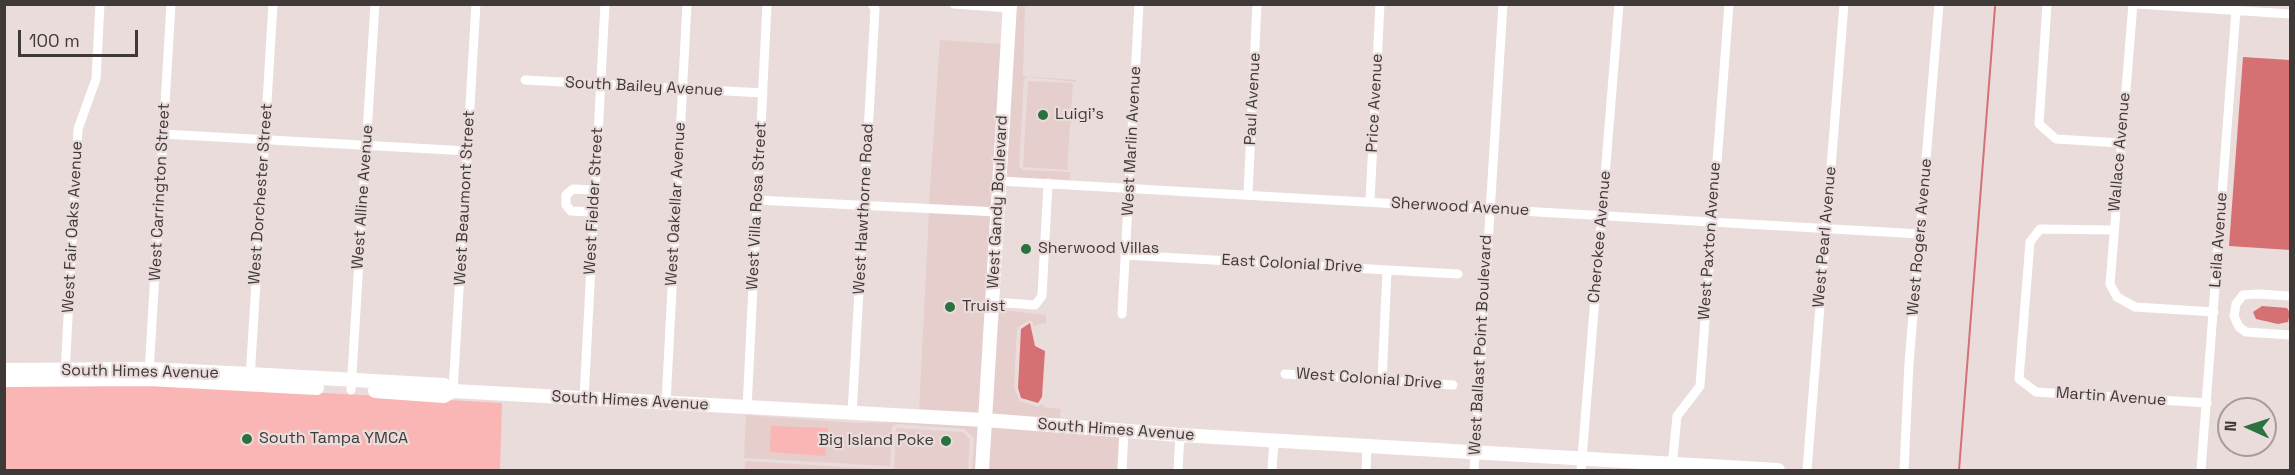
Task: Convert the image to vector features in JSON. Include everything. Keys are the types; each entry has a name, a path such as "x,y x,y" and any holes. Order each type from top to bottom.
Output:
{"street":[{"name":"West Fair Oaks Avenue","path":"65,376 78,129 96,79 100,4"},
{"name":"West Carrington Street","path":"149,374 171,4"},
{"name":"West Dorchester Street","path":"250,379 273,4"},
{"name":"West Alline Avenue","path":"351,385 375,4"},
{"name":"West Beaumont Street","path":"453,391 476,4"},
{"name":"West Fielder Street","path":"584,398 605,4"},
{"name":"West Oakellar Avenue","path":"666,403 687,4"},
{"name":"West Villa Rosa Street","path":"747,408 767,4"},
{"name":"West Hawthorne Road","path":"852,414 875,9 872,4"},
{"path":"954,4 1010,6"},
{"name":"West Marlin Avenue","path":"1122,314 1139,4"},
{"name":"Paul Avenue","path":"1248,194 1257,4"},
{"name":"Price Avenue","path":"1370,201 1380,4"},
{"name":"West Ballast Point Boulevard","path":"1474,471 1503,4"},
{"name":"Cherokee Avenue","path":"1581,465 1619,4"},
{"name":"West Paxton Avenue","path":"1672,468 1677,416 1700,386 1729,4"},
{"name":"West Pearl Avenue","path":"1807,471 1844,4"},
{"name":"West Rogers Avenue","path":"1904,471 1909,363 1939,4"},
{"path":"2047,4 2039,124 2056,139 2121,143"},
{"path":"2135,4 2290,14"},
{"name":"Wallace Avenue","path":"2135,4 2110,284 2117,297 2134,307 2214,311"},
{"name":"West Gandy Boulevard","path":"982,471 1010,6"},
{"name":"Leila Avenue","path":"2201,471 2235,10"},
{"name":"South Bailey Avenue","path":"525,80 762,93"},
{"path":"163,134 468,151"},
{"name":"Sherwood Avenue","path":"1000,181 1920,234"},
{"path":"993,303 1035,305 1042,296 1048,183"},
{"path":"593,212 571,211 566,205 566,195 573,189 594,190"},
{"path":"756,200 998,212"},
{"name":"Martin Avenue","path":"2114,231 2040,229 2030,242 2019,379 2036,392 2206,403"},
{"name":"East Colonial Drive","path":"1125,255 1458,274"},
{"path":"1382,380 1387,270"},
{"path":"2290,296 2258,294 2243,296 2234,312 2239,327 2246,332 2290,335"},
{"path":"2214,311 2234,312"},
{"name":"South Himes Avenue","path":"4,370 65,376"},
{"name":"South Himes Avenue","path":"4,380 149,374 250,379 351,385 444,396 453,391 985,420 1180,435 1475,453 1581,465 1778,471"},
{"name":"West Colonial Drive","path":"1285,374 1453,385"},
{"path":"1122,471 1124,431"},
{"path":"1178,471 1180,435"},
{"path":"1272,471 1274,441"},
{"path":"1366,471 1367,447"}],"shaded area":[{"path":"1015,5 1025,5 1023,76 1076,80 1076,82 1028,77 1024,79 1019,167 1023,170 1070,172 1070,180 1005,177"},
{"path":"940,40 1003,44 993,207 929,204"},
{"path":"2243,57 2290,60 2290,250 2229,246"},
{"path":"1028,81 1073,83 1067,170 1023,167"},
{"path":"929,212 993,216 981,416 919,411"},
{"path":"2262,306 2287,308 2290,313 2288,322 2278,324 2256,319 2253,312"},
{"path":"997,307 1002,307 1003,310 1046,315 1046,324 1034,326 1029,320 1017,328 1014,388 1020,401 1038,407 1043,403 1043,407 1061,409 1059,422 990,417"},
{"path":"1030,323 1035,346 1045,351 1042,397 1038,403 1021,398 1018,388 1021,329"},
{"name":"South Tampa YMCA","path":"149,383 502,403 500,470 5,470 4,384"},
{"path":"746,415 856,423 981,424 978,470 972,470 974,439 965,429 896,424 892,427 890,466 744,458"},
{"path":"990,425 1119,435 1117,470 987,470"},
{"path":"771,426 828,428 825,456 770,452"},
{"path":"896,428 963,432 970,439 968,470 894,470"},
{"path":"745,461 894,470 745,470"}],"waterway":[{"path":"1959,470 1995,7"}],"place":[{"name":"Luigi's","path":"1043,115"},
{"name":"Sherwood Villas","path":"1026,249"},
{"name":"Truist","path":"950,307"},
{"name":"South Tampa YMCA","path":"247,439"},
{"name":"Big Island Poke","path":"946,441"}]}
